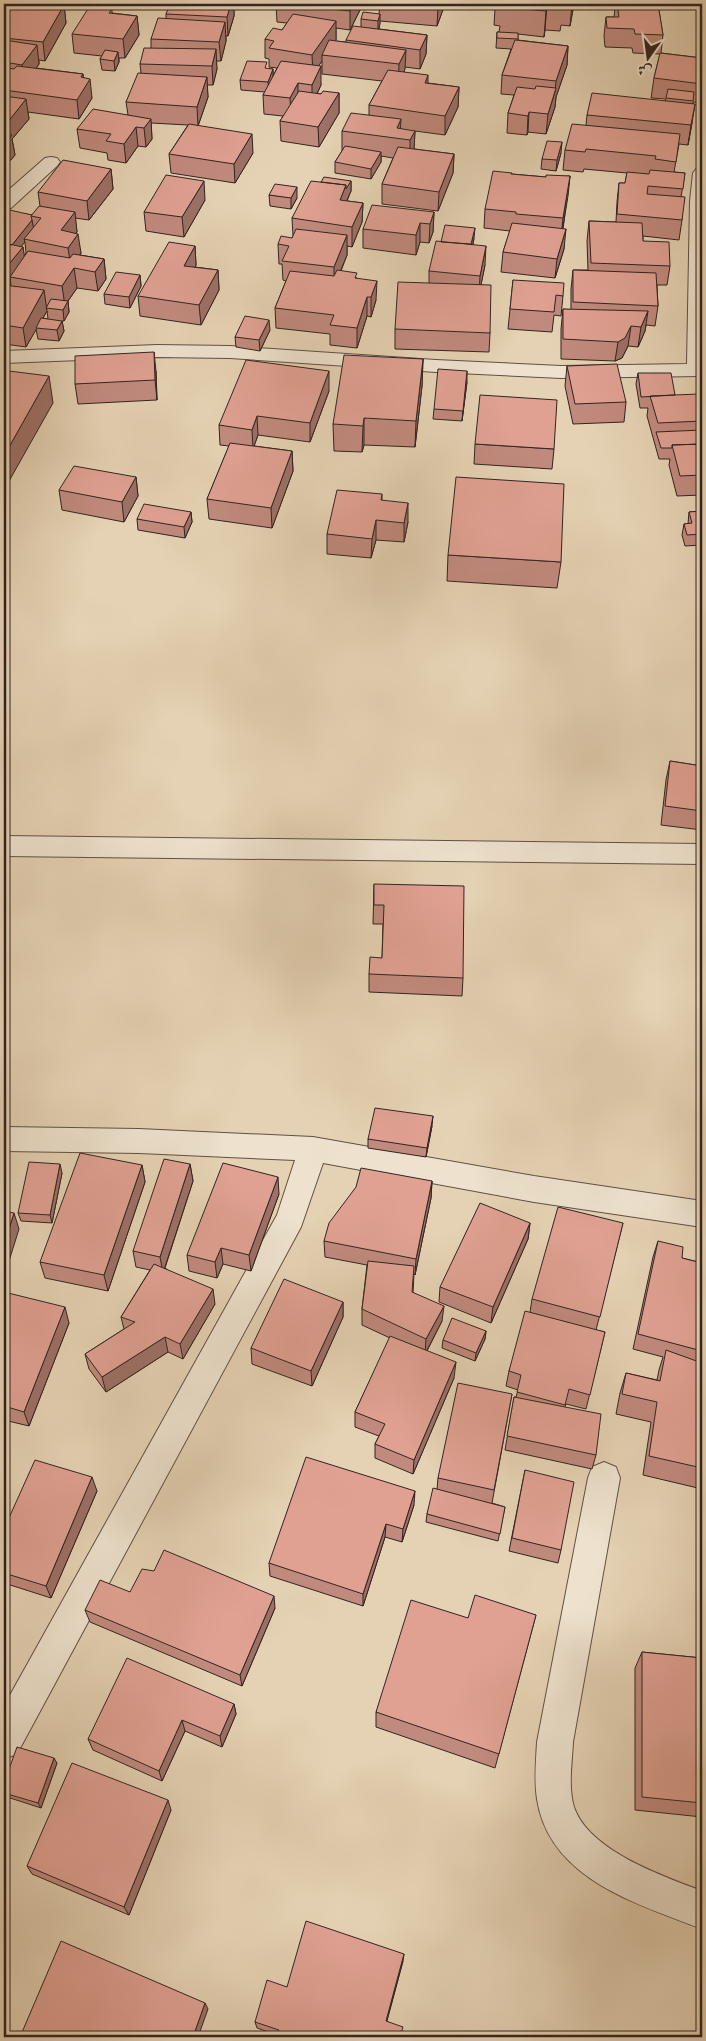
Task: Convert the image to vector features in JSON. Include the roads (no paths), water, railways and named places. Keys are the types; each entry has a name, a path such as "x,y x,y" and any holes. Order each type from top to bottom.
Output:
{"street":[{"path":"4,204 51,162"},
{"path":"4,356 157,351 230,352 551,371 700,371 699,201 702,173"},
{"path":"4,846 702,854"},
{"path":"4,1139 139,1141 313,1149 534,1189 702,1214"},
{"path":"4,1741 291,1218 313,1149"},
{"path":"604,1478 555,1742 553,1776 556,1806 564,1828 602,1867 702,1910"}]}
